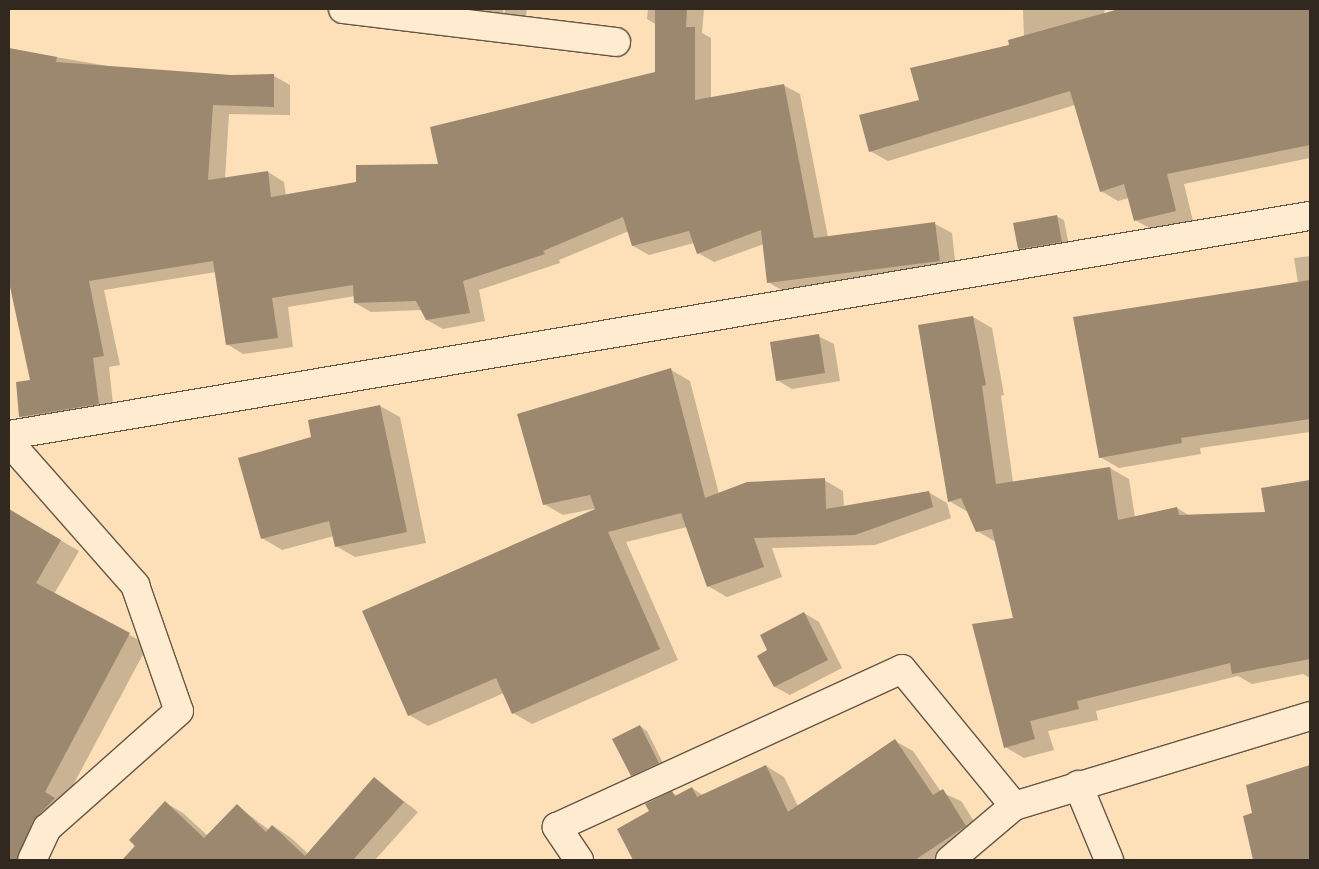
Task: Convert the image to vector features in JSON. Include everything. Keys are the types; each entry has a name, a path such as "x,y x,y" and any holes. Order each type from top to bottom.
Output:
{"street":[{"path":"343,9 616,42"},
{"path":"9,435 1310,216"},
{"path":"9,442 135,585 179,711 47,828 32,860"},
{"path":"579,860 557,827 902,669 1014,806"},
{"path":"950,860 1014,806 1078,784 1310,716"},
{"path":"1078,784 1109,860"}],"building":[{"path":"655,9 687,9 686,27 695,27 695,100 784,84 814,238 935,222 940,261 767,283 761,230 697,254 689,231 632,246 623,217 543,251 545,254 463,281 470,313 426,320 416,301 354,303 353,285 272,298 278,338 226,345 213,261 89,281 104,356 93,358 99,404 19,417 16,382 30,380 9,282 9,48 57,57 56,62 231,75 274,74 274,107 213,105 208,180 268,171 271,197 356,182 356,165 438,164 430,127 655,72"},
{"path":"1119,9 1310,9 1310,145 1167,174 1176,211 1134,221 1124,184 1100,192 1070,91 869,152 859,115 919,100 910,68 1009,45 1008,40"},
{"path":"1057,215 1062,242 1018,249 1013,223"},
{"path":"1310,280 1310,419 1181,438 1182,443 1099,458 1073,317"},
{"path":"973,316 986,385 982,386 996,484 1110,467 1118,520 1177,507 1179,515 1265,512 1261,488 1310,480 1310,659 1232,674 1230,663 1077,701 1079,709 1030,721 1035,739 1004,748 972,624 1013,618 992,529 976,532 961,498 948,502 918,325"},
{"path":"819,334 825,373 776,381 770,342"},
{"path":"671,368 705,498 747,482 825,478 826,509 929,491 933,507 855,535 754,538 764,567 707,587 681,513 608,532 660,649 512,714 496,678 408,716 362,611 595,509 590,495 543,505 517,414"},
{"path":"380,405 407,532 335,547 329,521 261,539 238,458 311,437 308,420"},
{"path":"9,509 61,540 36,583 130,633 45,792 55,798 33,821 17,860 9,860"},
{"path":"804,612 828,660 774,687 757,656 767,650 760,635"},
{"path":"640,725 659,763 631,776 612,739"},
{"path":"895,739 933,795 943,789 966,826 915,860 633,860 617,829 649,811 645,804 672,791 675,796 692,787 697,797 766,765 788,812"},
{"path":"1310,765 1310,860 1253,860 1243,816 1252,813 1246,785"},
{"path":"374,777 404,802 353,860 122,860 135,846 129,840 165,801 204,838 237,804 266,832 272,825 305,856"}]}
